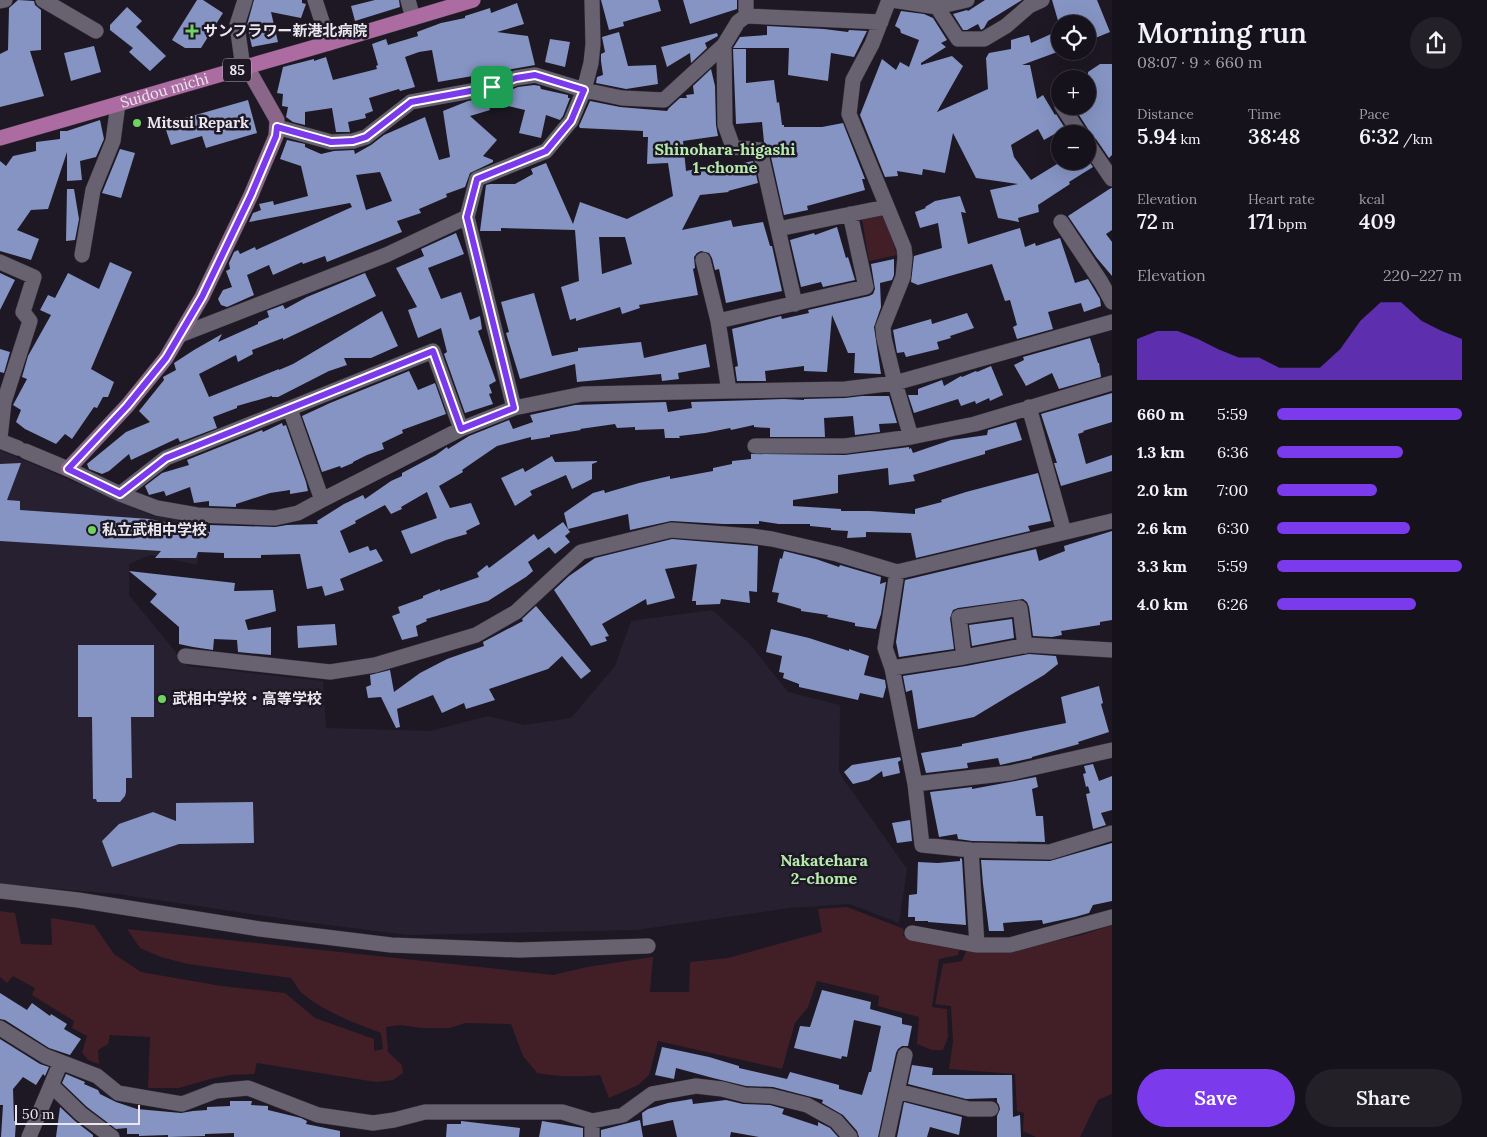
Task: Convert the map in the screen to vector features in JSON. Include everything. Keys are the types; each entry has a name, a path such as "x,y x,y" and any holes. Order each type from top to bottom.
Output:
{"main road":[{"name":"Suidou michi","path":"0,138 473,0"}],"street":[{"path":"0,1 5,0"},
{"path":"43,0 96,31"},
{"path":"68,469 127,406 166,358 202,297 251,195 276,136 277,120 245,67 238,25 245,0"},
{"path":"315,0 329,43"},
{"path":"408,0 413,18"},
{"path":"514,408 467,217 477,179 546,151 571,121 584,90 591,63 593,44 592,0"},
{"path":"746,0 746,16"},
{"path":"911,437 895,383 883,327 902,277 905,257 904,248 849,114 853,80 872,44 891,0 937,7 968,0"},
{"path":"937,7 958,39 984,39 1006,26 1029,6 1042,0"},
{"path":"277,127 331,142 353,141 366,137 411,102 492,87 516,78 535,75 584,90 622,98 664,100 724,46 738,22 746,16 881,22"},
{"path":"724,46 725,126 733,147 760,150 795,304"},
{"path":"82,255 93,190 113,141 118,104"},
{"path":"1096,156 1112,179"},
{"path":"778,229 886,206"},
{"path":"718,321 866,287 850,214"},
{"path":"180,335 386,255 467,217"},
{"path":"1061,222 1112,302"},
{"path":"703,260 718,321 729,390"},
{"path":"0,262 34,277 23,312 30,320 4,402 0,440 120,494 157,508 198,515 275,518 298,513 461,429 514,408 583,394 845,389 895,383 1112,322"},
{"path":"120,494 166,458 433,351 461,429"},
{"path":"755,446 845,446 911,437 975,424 1112,383"},
{"path":"1030,407 1064,532"},
{"path":"290,409 322,500"},
{"path":"184,656 330,672 375,665 476,635 516,612 581,552 671,530 765,538 837,554 897,572 1112,521"},
{"path":"897,572 885,648 892,668 915,784 922,845 971,850 1050,852 1112,833"},
{"path":"964,657 959,617 1020,608 1025,646"},
{"path":"892,668 1025,646 1112,650"},
{"path":"915,784 1010,773 1112,750"},
{"path":"971,850 977,945"},
{"path":"0,891 78,900 260,929 391,945 518,950 648,946"},
{"path":"912,933 977,945 1010,945 1112,916"},
{"path":"0,1028 45,1056 97,1076 118,1093 182,1104 216,1091 248,1088 318,1115 373,1123 425,1112 562,1112 592,1121 623,1115 652,1094 696,1086 722,1089 745,1095 771,1096 807,1105 836,1121 850,1137"},
{"path":"887,1137 905,1055"},
{"path":"29,1137 60,1062"},
{"path":"51,1085 81,1114 112,1137"},
{"path":"897,1091 969,1109 992,1109"},
{"path":"592,1121 592,1137"}],"shaded area":[{"path":"884,214 897,255 869,261 862,219"},
{"name":"武相中学校・高等学校","path":"0,450 153,516 204,523 197,565 150,555 129,564 129,595 187,666 323,681 326,728 430,731 488,716 524,725 571,718 615,666 631,621 712,610 748,642 788,692 840,705 839,771 907,869 899,923 850,904 790,908 636,930 408,935 312,923 118,894 0,884"},
{"path":"847,907 904,929 903,936 960,948 958,955 939,959 932,1007 947,1009 948,1037 943,1050 932,1050 917,1044 919,1017 878,1006 879,996 817,981 808,1007 795,1023 782,1069 658,1041 649,1075 638,1085 609,1098 600,1075 568,1076 537,1073 523,1056 511,1024 465,1023 450,1028 422,1028 401,1025 386,1027 388,1052 402,1065 403,1073 393,1080 376,1082 257,1063 254,1074 214,1078 179,1088 148,1088 150,1037 110,1035 108,1044 98,1050 99,1064 88,1060 82,1052 87,1036 72,1028 74,1021 32,995 35,988 13,976 7,983 0,977 0,911 15,913 21,944 52,945 51,918 94,925 114,954 141,972 221,986 285,993 315,1018 374,1039 374,1051 383,1049 381,1033 321,1006 301,992 291,978 188,964 161,957 140,948 127,929 553,975 587,967 653,957 650,992 689,992 690,962 728,958 822,932 818,909"},
{"path":"1112,925 1112,1094 1098,1100 1080,1137 1036,1137 1023,1131 1024,1113 1017,1111 1015,1074 949,1069 953,1042 951,1006 935,1004 943,964 962,961 967,949 1011,951 1082,935"}],"building":[{"path":"18,0 34,1 35,5 41,10 41,50 30,51 44,96 0,107 0,54 8,50 9,8"},
{"path":"197,0 203,0 223,13 201,48 185,48 172,40"},
{"path":"254,0 302,0 302,3 306,4 301,18 271,12 278,42 252,47 247,25"},
{"path":"375,0 399,0 400,7 355,21 351,6"},
{"path":"601,0 658,0 661,11 623,22 624,26 609,30"},
{"path":"683,0 737,0 737,9 690,24"},
{"path":"985,0 1022,0 988,21 981,30 978,24 963,30 953,14 968,11"},
{"path":"1052,0 1097,0 1110,32 1096,38 1096,15 1056,15"},
{"path":"517,3 524,24 497,32 528,36 535,65 438,82 432,50 419,52 405,57 415,87 400,91 399,89 369,98 373,111 365,114 366,118 348,122 350,132 336,132 332,108 305,112 305,125 293,122 286,117 288,107 282,106 283,94 277,93 283,67 326,57 333,80 377,69 376,66 378,65 372,44 386,39 388,45 418,36 417,32 441,23 465,18 465,16 490,8 491,13"},
{"path":"127,7 142,21 136,27 166,56 150,71 129,52 133,48 110,30 110,25"},
{"path":"901,11 924,14 933,18 947,40 941,43 946,47 921,63 921,65 952,56 963,66 937,112 988,89 986,58 989,53 1011,49 1011,40 1029,35 1031,43 1051,34 1051,54 1022,65 1030,65 1037,99 1043,95 1051,108 1051,115 1057,115 1063,125 1051,125 1051,136 1044,140 1038,129 1011,145 1014,157 1031,180 1051,168 1051,170 1088,170 1038,205 1039,212 1018,218 1019,222 998,218 990,190 1018,184 976,178 953,133 945,173 923,169 922,175 897,171 898,176 885,177 860,115 882,59 896,70 900,62 909,67 919,40 901,33 900,29 895,26"},
{"path":"767,26 848,32 849,30 867,31 854,57 831,53 828,81 788,75 789,48 733,48 740,37 767,35"},
{"path":"619,32 628,66 656,65 658,84 626,89 596,83 597,77 603,75 601,54 605,52 602,37"},
{"path":"717,33 718,36 705,43 707,48 691,63 690,53 667,67 661,47"},
{"path":"550,39 570,42 565,67 545,62"},
{"path":"94,46 101,72 71,81 64,53"},
{"path":"733,49 746,49 746,83 774,80 777,103 779,102 782,125 784,127 822,127 843,123 865,179 862,179 865,190 807,206 808,210 784,215 769,148 764,142 762,122 736,124"},
{"path":"1100,64 1112,64 1112,155 1109,158 1096,139 1096,125 1085,125 1079,115 1096,115 1096,70 1091,70"},
{"path":"711,69 715,86 718,136 683,141 686,171 706,167 706,169 724,167 753,161 758,183 729,192 700,195 682,230 731,220 733,227 763,222 770,246 772,246 782,291 726,303 719,269 715,270 709,253 701,251 694,257 695,268 693,269 698,295 639,305 640,308 622,314 620,307 576,321 576,318 570,320 561,287 579,281 575,230 501,228 501,231 480,231 486,185 515,184 533,174 531,169 546,163 573,224 580,202 627,219 673,196 668,163 647,164 648,137 643,137 643,131 580,128 579,126 590,101 620,107 667,111 680,98 687,98 686,95 694,94 693,86","holes":["599,237 625,237 632,264 602,274"]},
{"path":"540,86 541,89 568,95 568,98 570,98 560,120 546,115 541,138 519,133 525,110 487,101 490,110 470,116 497,140 483,156 493,160 493,162 470,173 465,187 446,194 447,197 419,209 421,213 397,221 402,232 327,262 325,256 303,264 302,262 273,275 269,265 247,275 254,295 227,307 221,305 218,299 223,290 232,287 226,271 230,269 229,263 234,252 238,250 240,254 255,247 256,250 352,207 350,203 249,222 253,213 261,210 259,204 273,201 274,205 308,196 301,166 280,159 287,140 305,144 305,147 321,154 354,150 355,154 384,135 425,117 439,160 450,157 443,111 468,101 495,96 518,87","holes":["380,172 392,201 366,210 356,175"]},
{"path":"248,100 257,133 206,148 202,136 171,145 164,124"},
{"path":"100,120 104,139 96,157 80,161 82,180 67,181 67,152 48,209 31,210 17,230 39,239 31,260 0,251 0,161 6,166 13,156 36,151 36,142 60,139 60,131 67,131"},
{"path":"120,149 135,153 121,198 102,193"},
{"path":"1111,188 1112,230 1106,234 1112,242 1112,276 1096,257 1068,216"},
{"path":"67,189 74,189 79,219 75,240 66,241"},
{"path":"960,196 966,213 961,212 968,244 1020,228 1025,247 1035,243 1036,246 1060,238 1075,283 1088,279 1100,299 1101,306 1084,312 1081,303 1048,312 1053,329 1017,339 1013,327 1017,325 1010,300 1005,301 992,264 918,285 911,282 914,256 942,248 938,223 920,228 915,212 926,208 935,201"},
{"path":"837,227 855,280 823,287 821,282 801,287 790,240 814,233 815,235"},
{"path":"456,233 464,254 428,268 441,299 461,292 470,320 480,316 482,329 478,331 496,381 489,385 492,393 489,394 493,404 465,413 444,354 447,352 441,328 418,338 408,310 417,307 396,268 424,256 421,249"},
{"path":"894,259 894,275 892,280 880,283 881,307 874,327 881,374 854,373 855,353 848,353 832,315 827,372 804,371 804,366 765,371 766,381 737,381 735,367 738,366 732,329 781,316 782,319 809,313 808,310 869,296 873,294 875,289 871,264"},
{"path":"110,262 132,272 91,369 114,382 108,397 103,397 97,408 94,407 72,439 65,434 56,444 25,429 16,422 21,410 13,405 27,379 22,377 28,356 51,315 40,310 48,295 55,298 68,273 99,289"},
{"path":"0,273 15,280 0,310"},
{"path":"365,273 376,296 283,340 283,338 252,350 253,354 238,362 236,355 199,374 209,397 293,364 382,311 398,346 371,358 344,358 347,365 329,371 278,397 272,396 237,406 237,408 213,417 217,428 180,442 178,438 131,460 129,454 109,471 102,474 89,469 87,464 126,432 150,422 139,411 164,380 163,377 176,370 174,363 222,334 218,342 258,324 258,322 269,317 267,311 283,305 285,309 307,297"},
{"path":"534,293 552,356 578,351 578,348 641,342 644,358 706,344 710,367 678,373 679,379 662,381 661,374 577,382 575,364 520,379 506,333 509,332 501,302"},
{"path":"967,313 974,328 937,342 939,349 906,357 904,352 897,353 893,330 931,319 932,324"},
{"path":"1090,338 1099,363 1101,377 1059,389 1052,373 1026,386 1014,365 1024,360 1023,357"},
{"path":"0,349 10,352 4,373 0,372"},
{"path":"991,366 1003,395 990,401 989,398 976,404 975,401 961,406 958,399 914,413 908,395 918,395 918,389 942,380 944,386 961,376"},
{"path":"409,371 418,390 435,383 446,414 402,430 403,433 382,443 384,449 341,468 340,466 322,472 302,416"},
{"path":"1112,393 1112,422 1078,434 1086,464 1112,455 1112,471 1061,486 1054,463 1057,463 1041,414"},
{"path":"889,396 897,423 879,424 880,432 855,435 853,416 824,418 825,437 770,437 770,428 754,427 754,425 731,430 730,428 679,436 680,438 665,438 664,429 635,430 635,427 617,428 615,424 580,429 531,440 531,437 497,446 462,470 463,472 439,486 450,508 471,503 480,524 466,531 467,534 411,554 401,531 437,518 427,492 391,514 385,505 340,531 349,553 368,546 370,551 376,549 383,561 340,579 344,590 325,596 322,586 307,589 300,554 261,555 261,558 224,558 224,553 198,552 196,558 155,558 161,551 0,541 0,464 21,463 7,500 20,501 20,510 150,519 210,532 210,525 275,527 318,524 317,521 344,504 363,495 365,499 391,481 402,476 402,473 447,447 448,449 469,436 509,420 513,429 533,422 530,415 575,405 666,402 668,412 692,408 691,402 804,400"},
{"path":"1016,422 1022,440 985,451 985,454 913,475 915,481 889,485 888,468 838,475 838,493 793,500 793,506 841,509 841,511 915,514 915,509 942,502 941,500 1038,473 1051,521 1028,526 1030,531 916,558 911,533 866,532 866,537 847,538 848,531 831,530 831,528 810,526 810,524 779,524 759,521 759,524 723,524 671,521 630,530 628,514 568,529 564,513 593,493 604,490 605,493 670,476 670,479 713,471 713,468 732,464 732,461 751,459 751,454 845,455 909,447 913,453 951,440 987,435 988,430"},
{"path":"282,423 283,426 286,425 308,491 290,494 290,490 270,493 236,504 236,507 209,506 209,501 194,503 190,487 166,496 164,491 149,495 145,486 162,473 189,465 187,460"},
{"path":"552,456 555,462 597,461 592,464 592,479 572,489 566,475 530,491 532,495 515,506 501,478 523,468 525,472"},
{"path":"563,522 570,532 565,536 570,542 555,554 549,547 528,562 533,571 526,577 488,601 426,619 427,621 416,626 418,636 402,640 392,616 400,613 398,607 423,598 423,596 440,589 440,591 479,577 477,573 487,565 489,568 534,534 538,540"},
{"path":"1112,531 1112,620 1100,622 1100,625 1061,631 1062,635 1052,637 1033,636 1029,607 1023,599 958,608 953,610 950,618 954,649 899,657 896,642 905,580 1036,549 1039,561 1065,551 1064,546"},
{"path":"672,539 758,546 757,592 749,591 750,603 721,599 720,604 696,605 696,601 692,601 697,564 665,569 675,598 647,605 646,599 602,624 609,636 605,637 607,641 591,646 554,590 569,576 595,558"},
{"path":"784,551 881,577 880,584 886,582 881,614 876,629 855,626 855,623 827,617 828,615 801,611 801,609 777,602 779,593 772,592 780,558 782,559"},
{"path":"129,571 235,583 234,591 273,590 276,611 245,620 248,630 271,627 271,655 238,652 237,640 214,639 213,650 179,644 179,627 150,602 157,594"},
{"path":"536,606 591,671 581,679 562,656 548,669 489,689 495,700 466,709 464,703 442,713 433,695 397,709 400,727 396,728 381,697 368,698 366,687 371,685 370,675 390,670 394,692 420,673 447,659 484,646 483,642 523,621 522,619"},
{"path":"1012,619 1014,638 972,646 969,625"},
{"path":"335,624 337,645 298,648 297,626"},
{"path":"771,629 869,656 864,675 885,680 886,687 883,698 860,693 858,700 799,687 799,684 783,678 784,673 779,672 782,656 766,652"},
{"path":"78,645 154,645 154,717 131,717 132,778 126,778 125,796 120,802 97,802 96,799 93,799 92,717 78,717"},
{"path":"1029,654 1056,656 1058,664 1044,675 974,717 918,729 912,690 906,692 903,676"},
{"path":"1099,686 1103,703 1101,704 1109,732 1078,742 1079,744 1032,758 1000,765 998,758 967,763 968,768 926,773 921,753 1066,723 1061,697"},
{"path":"900,757 901,760 898,762 900,773 883,777 882,771 869,780 853,784 844,772 852,765"},
{"path":"1093,764 1099,781 1112,776 1112,810 1101,813 1106,825 1093,829 1086,794 1090,793 1088,786 1086,787 1083,774 1086,773 1084,766"},
{"path":"1036,777 1038,787 1032,789 1036,816 1043,816 1045,842 972,841 958,839 957,834 939,837 930,792 972,787 972,789"},
{"path":"253,802 254,843 179,844 112,867 102,841 119,824 153,812 176,821 176,803"},
{"path":"910,820 912,841 897,843 892,823"},
{"path":"1112,843 1112,901 1093,905 1089,913 1075,917 1043,924 1042,920 1003,923 1004,931 989,931 981,860 1050,861"},
{"path":"960,858 962,859 966,925 915,921 915,917 908,917 909,895 917,894 918,862 960,861"},
{"path":"822,990 871,1002 870,1009 902,1018 902,1024 912,1026 908,1046 902,1046 896,1053 878,1137 859,1137 857,1131 843,1115 822,1103 823,1100 773,1087 746,1086 676,1068 674,1079 655,1075 662,1047 709,1057 739,1066 739,1068 787,1079 790,1072 839,1085 839,1089 862,1095 869,1072 871,1072 881,1026 854,1020 847,1057 842,1056 841,1059 794,1048 800,1026 810,1027"},
{"path":"0,993 27,1010 32,1003 50,1016 51,1014 67,1024 64,1029 81,1039 70,1055 49,1048 5,1020 0,1019"},
{"path":"0,1039 40,1064 49,1067 45,1076 43,1074 36,1085 23,1077 13,1089 14,1121 16,1121 15,1137 1,1137 3,1105 0,1105"},
{"path":"912,1065 933,1068 932,1075 1012,1075 1013,1117 1020,1115 1021,1137 997,1137 997,1116 1000,1109 997,1098 966,1099 908,1084"},
{"path":"66,1074 85,1082 84,1084 98,1090 100,1094 116,1102 137,1109 181,1113 207,1110 207,1107 230,1106 230,1101 252,1101 251,1105 268,1106 268,1110 301,1118 307,1121 306,1124 340,1131 340,1137 234,1137 234,1133 168,1137 168,1135 139,1136 139,1134 127,1134 127,1128 116,1129 87,1107 62,1083"},
{"path":"692,1099 693,1104 726,1100 743,1104 770,1105 784,1109 782,1114 818,1126 818,1122 830,1128 838,1137 759,1137 731,1132 730,1137 677,1137 673,1120 643,1126 642,1113 648,1109"},
{"path":"904,1102 962,1117 959,1135 930,1127 927,1137 897,1137"},
{"path":"60,1107 93,1135 93,1137 56,1137"},
{"path":"640,1120 643,1137 601,1137 601,1130"},
{"path":"461,1121 520,1128 519,1137 446,1137 447,1124 461,1124"},
{"path":"542,1121 583,1128 583,1137 539,1137"}],"place":[{"name":"サンフラワー新港北病院","path":"192,31"},
{"name":"Mitsui Repark","path":"137,123"},
{"name":"私立武相中学校","path":"92,530"},
{"name":"武相中学校・高等学校","path":"162,699"}],"district":[{"name":"Shinohara-higashi 1-chome","path":"725,158"},
{"name":"Nakatehara 2-chome","path":"824,869"}],"route":[{"path":"535,75 584,90 571,121 546,151 477,179 467,217 514,408 461,429 433,351 166,458 120,494 68,469 127,406 166,358 202,297 251,195 276,136 277,127 331,142 353,141 366,137 411,102 492,87 516,78 535,75"}]}
